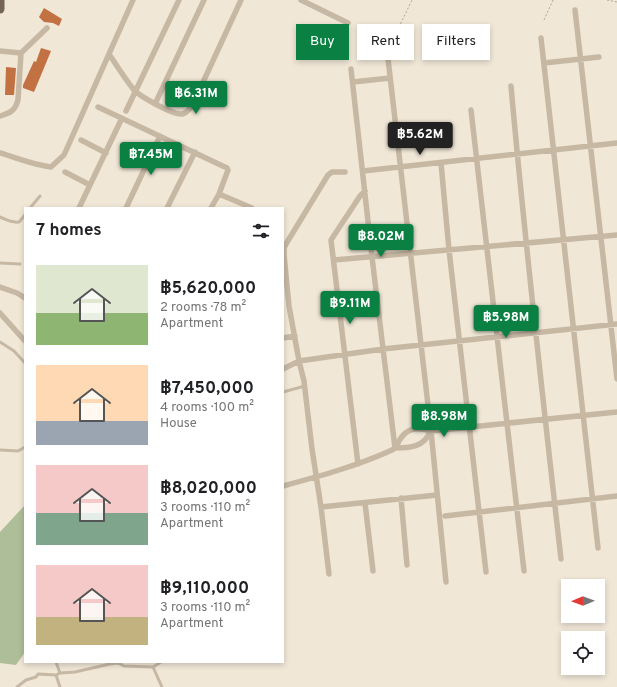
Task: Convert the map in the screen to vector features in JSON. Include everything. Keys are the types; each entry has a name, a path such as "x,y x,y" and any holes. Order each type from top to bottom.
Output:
{"main road":[{"path":"0,0 0,9"}],"street":[{"path":"0,153 20,158 40,166 51,167 64,156 133,0"},
{"path":"126,111 179,0"},
{"path":"156,104 204,0"},
{"path":"109,54 135,91 156,104 178,114 187,112 192,106 241,0"},
{"path":"301,0 348,23"},
{"path":"575,10 601,236 614,324 617,379"},
{"path":"0,116 16,107 18,100 21,53 46,28"},
{"path":"541,38 598,548"},
{"path":"0,51 21,53"},
{"path":"544,63 599,57"},
{"path":"388,60 446,582"},
{"path":"351,69 395,448"},
{"path":"352,82 390,78"},
{"path":"511,86 525,243 561,559"},
{"path":"98,107 228,169 219,194 212,207"},
{"path":"471,110 524,571"},
{"path":"79,207 122,118"},
{"path":"126,207 160,136"},
{"path":"81,140 106,152"},
{"path":"363,171 617,143"},
{"path":"168,207 195,152"},
{"path":"441,163 459,342 486,572"},
{"path":"65,172 90,185"},
{"path":"329,574 305,386 289,306 284,248 328,174 332,172 345,172"},
{"path":"358,464 331,237 365,191"},
{"path":"219,194 250,207"},
{"path":"334,260 617,235"},
{"path":"0,286 17,292 24,297"},
{"path":"0,313 24,340"},
{"path":"284,368 299,361 383,349 459,342 614,324"},
{"path":"284,338 295,336"},
{"path":"395,448 403,434 410,430 420,428 430,431 617,412"},
{"path":"284,486 358,464 395,448 414,447 427,438 430,431"},
{"path":"321,507 436,495"},
{"path":"445,516 617,496"},
{"path":"401,498 407,565"},
{"path":"365,503 373,571"}],"lane":[{"path":"31,207 40,196"},
{"path":"0,217 14,223 19,222 24,216"},
{"path":"0,262 20,264"},
{"path":"0,342 14,351 24,362"},
{"path":"284,392 305,386"},
{"path":"0,450 18,451 24,448"},
{"path":"56,663 60,687"},
{"path":"17,687 26,680 36,677 38,674 75,672 118,663 124,666 153,667 159,663"},
{"path":"153,667 162,687"}],"path":[{"path":"400,24 412,0"},
{"path":"544,20 553,0"},
{"path":"607,0 617,2"}],"green space":[{"path":"24,506 24,653 16,665 0,663 0,532"}],"building":[{"path":"44,8 62,19 59,26 53,23 44,22 39,17"},
{"path":"41,48 51,51 34,92 23,88 23,85 34,61 36,62"},
{"path":"6,67 16,68 14,95 5,95"}]}
